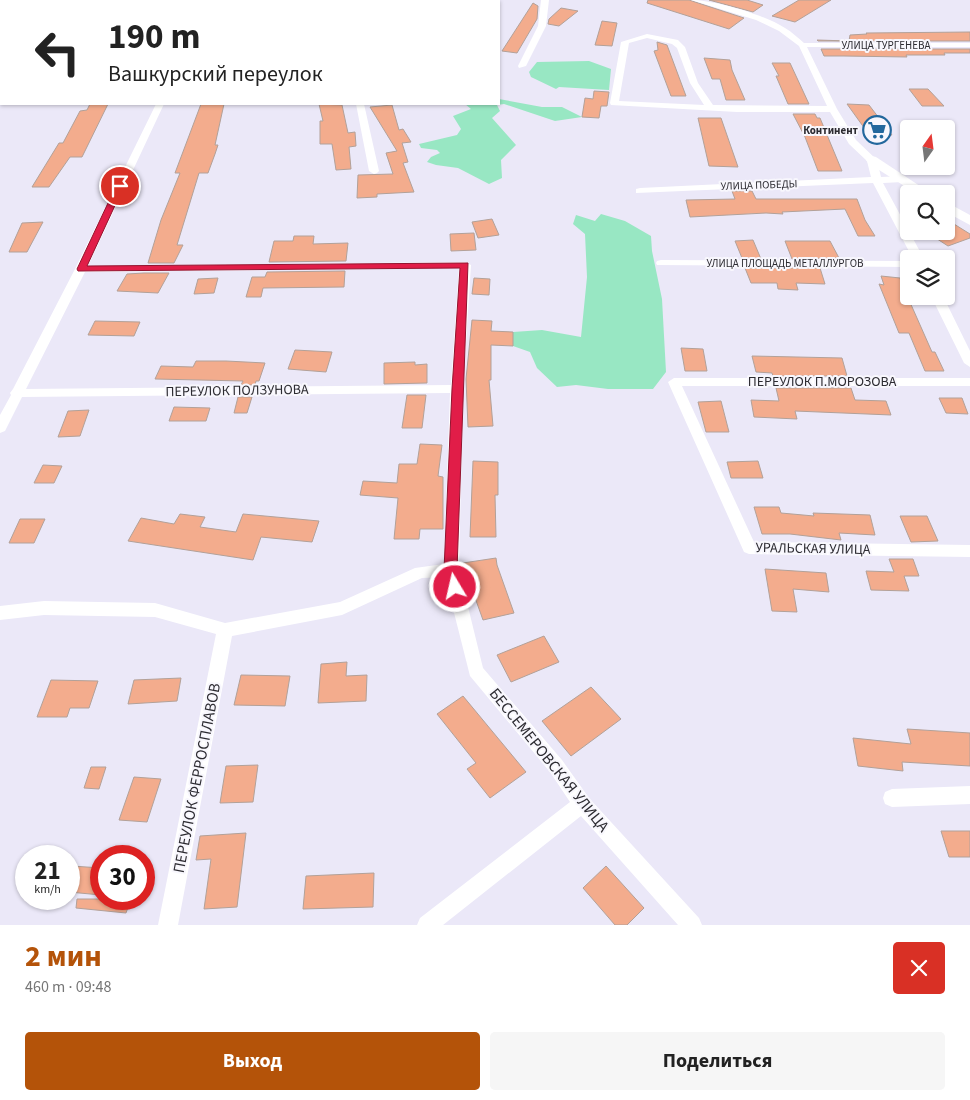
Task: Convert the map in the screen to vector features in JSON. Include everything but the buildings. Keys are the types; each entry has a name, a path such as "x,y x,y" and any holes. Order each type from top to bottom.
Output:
{"street":[{"path":"522,66 542,26 545,0"},
{"path":"694,0 759,18 782,29 802,45 833,109 852,142 872,160 912,185"},
{"path":"711,108 694,83 681,47 675,42 647,36 625,42 614,103 711,108 833,109"},
{"name":"УЛИЦА ТУРГЕНЕВА","path":"802,45 970,45"},
{"path":"0,428 81,269 160,105"},
{"path":"360,105 374,171"},
{"path":"872,160 877,181 914,250"},
{"name":"УЛИЦА ПОБЕДЫ","path":"640,191 903,179"},
{"path":"955,212 970,221"},
{"name":"УЛИЦА ПЛОЩАДЬ МЕТАЛЛУРГОВ","path":"661,262 900,264"},
{"name":"БЕССЕМЕРОВСКАЯ УЛИЦА","path":"81,269 465,265 457,389 451,570 476,671 556,766 582,804 692,925"},
{"path":"941,305 970,363"},
{"name":"ПЕРЕУЛОК П.МОРОЗОВА","path":"674,382 970,382"},
{"name":"УРАЛЬСКАЯ УЛИЦА","path":"674,382 749,548 970,551"},
{"name":"ПЕРЕУЛОК ПОЛЗУНОВА","path":"16,394 457,389"},
{"path":"0,612 44,608 155,610 226,630 342,608 420,572 451,570"},
{"name":"ПЕРЕУЛОК ФЕРРОСПЛАВОВ","path":"168,925 226,630"},
{"path":"892,798 970,795"},
{"path":"426,925 582,804"}],"green space":[{"path":"589,61 611,69 609,90 559,87 556,89 531,77 529,72 537,62"},
{"path":"500,99 542,107 562,107 582,117 555,121 504,104 500,105"},
{"path":"466,105 497,105 500,111 492,118 516,145 501,160 502,178 489,184 458,168 427,162 431,157 440,153 437,150 421,148 419,144 457,135 461,129 453,116 471,109"},
{"path":"601,214 625,221 651,236 652,251 662,299 666,372 653,389 608,389 576,385 557,387 537,368 530,352 513,346 513,332 542,330 581,337 587,277 585,234 573,224 576,215 595,221"}],"place":[{"name":"Континент","path":"877,130"}],"route":[{"path":"120,186 81,269 465,265 457,389 451,570 455,587"}]}
